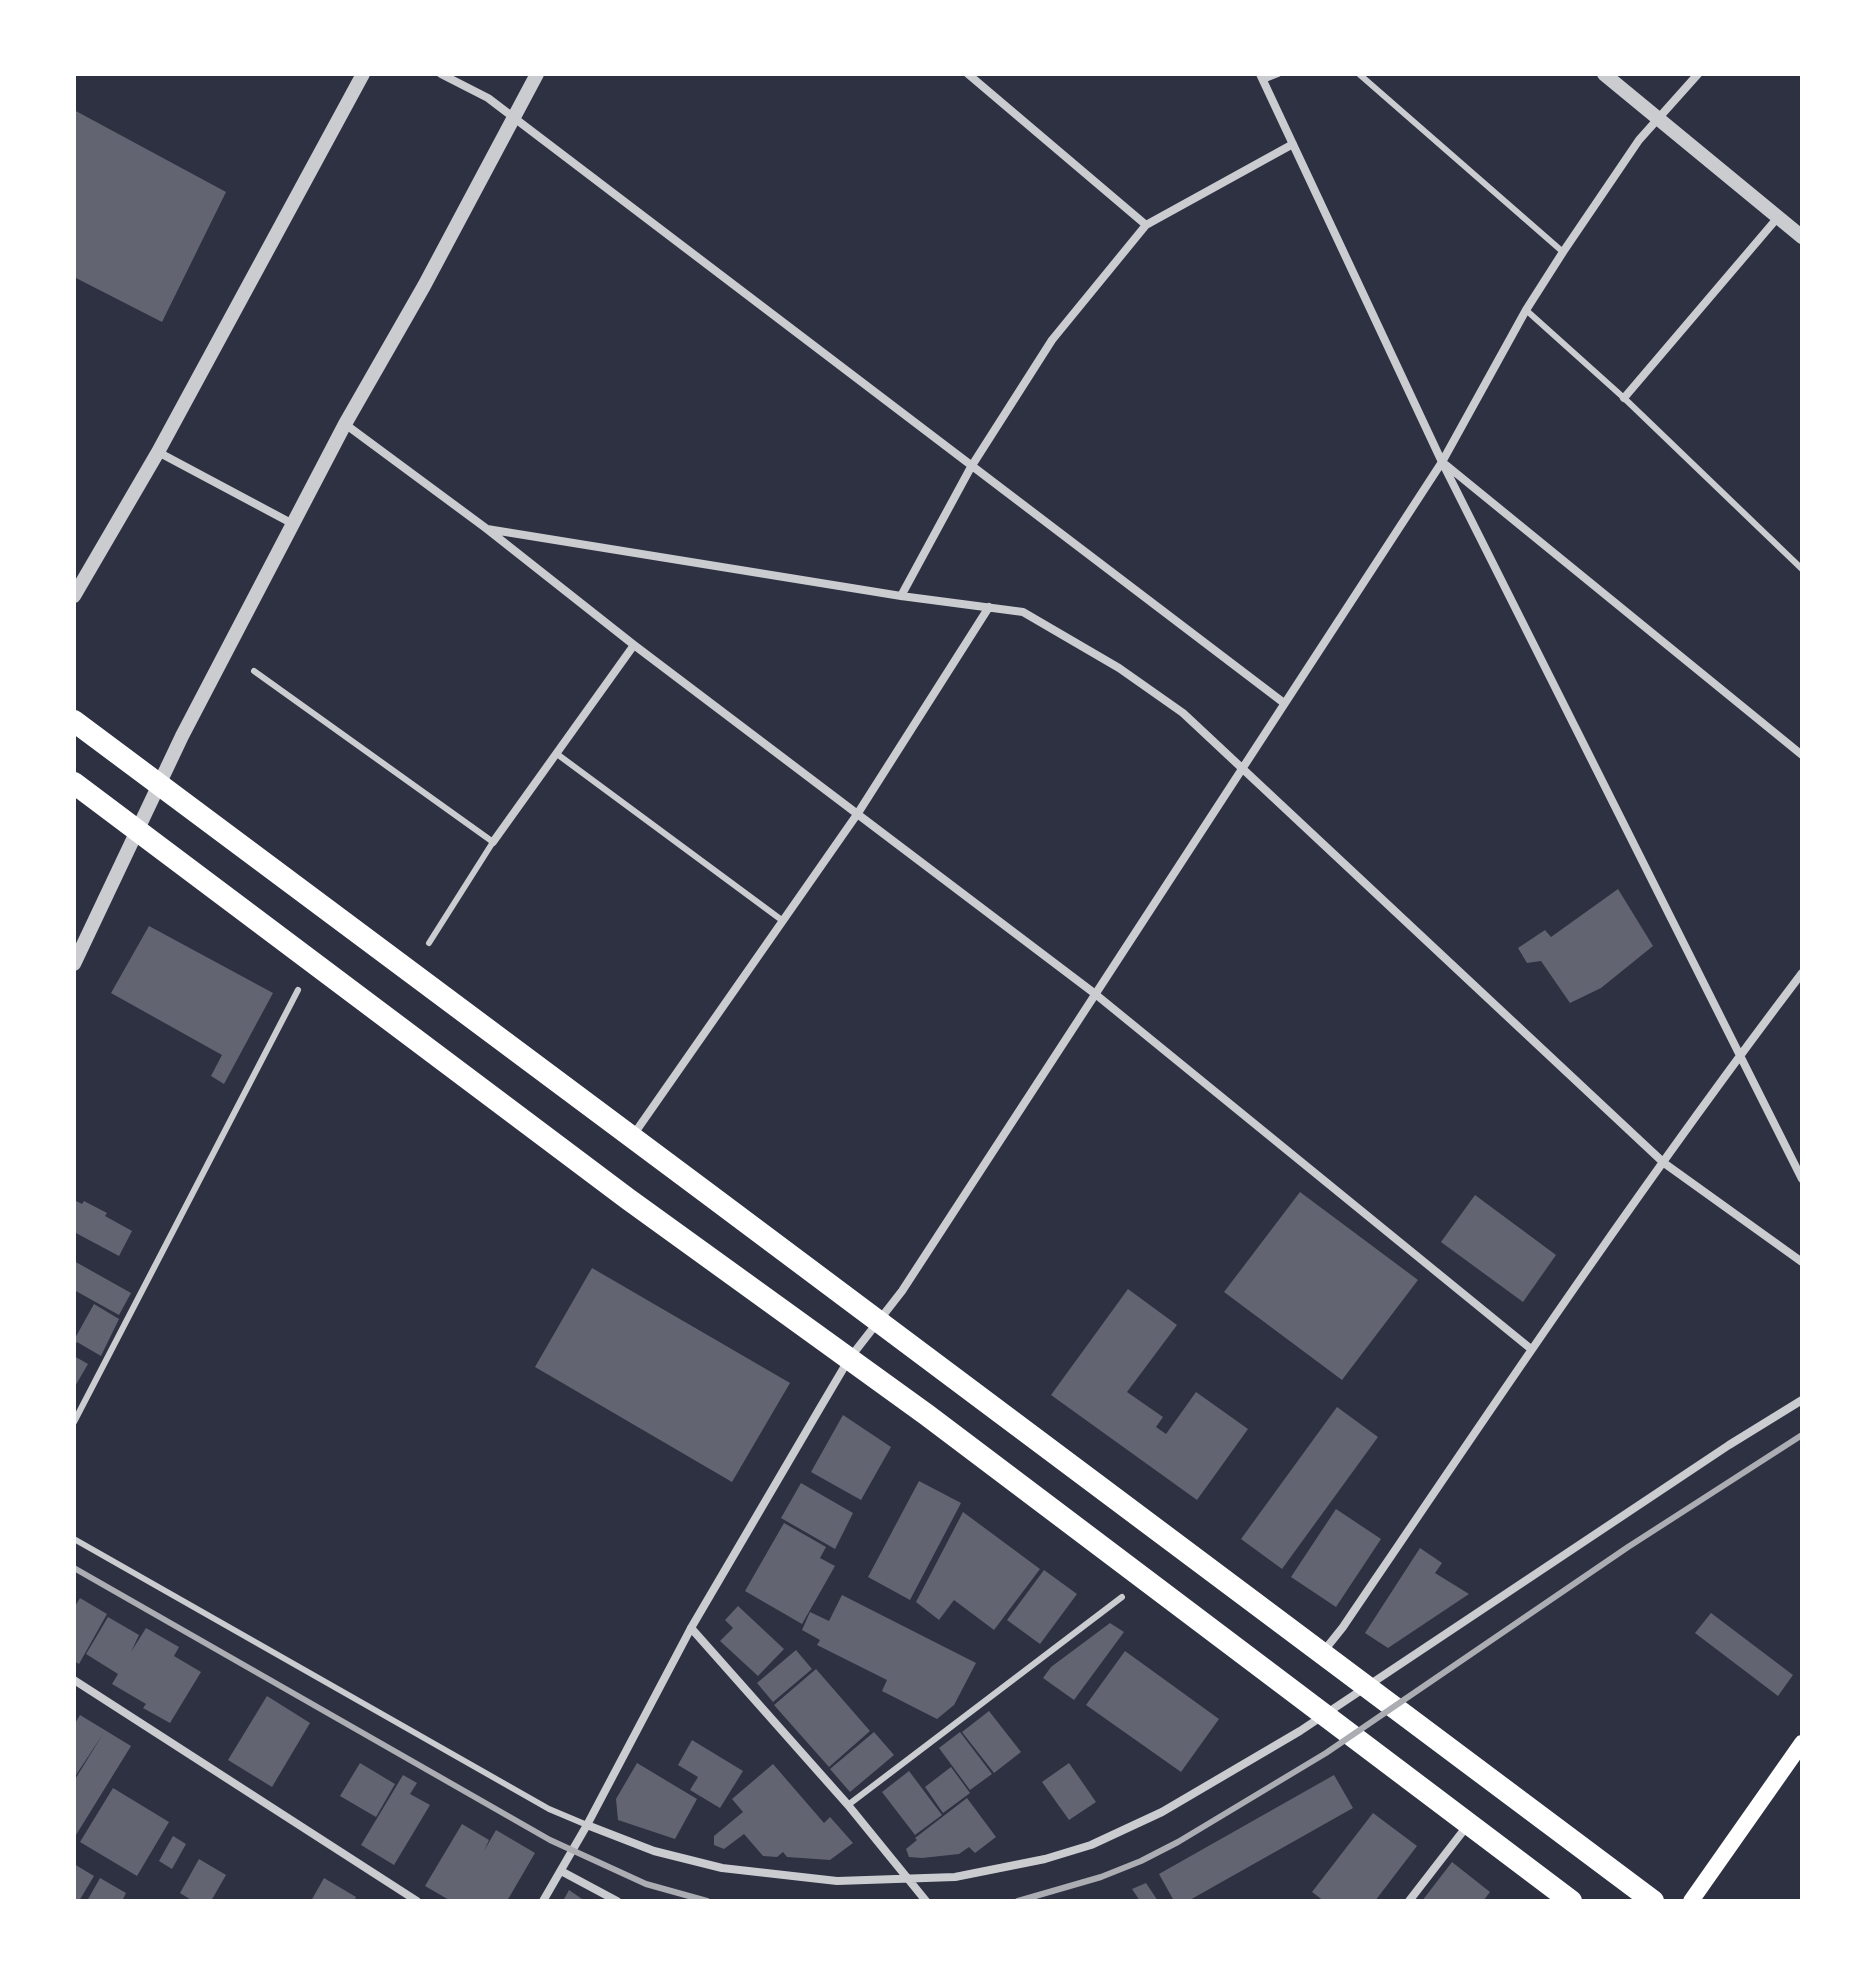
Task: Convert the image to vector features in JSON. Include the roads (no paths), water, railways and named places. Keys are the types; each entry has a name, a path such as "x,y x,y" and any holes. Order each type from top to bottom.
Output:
{"highway":[{"path":"74,721 1653,1901"},
{"path":"74,783 1571,1901"}],"main road":[{"path":"1691,1901 1802,1743"}],"street":[{"path":"74,596 158,452 363,74"},
{"path":"441,74 488,98 1284,703"},
{"path":"74,964 160,784 345,424 424,286 537,74"},
{"path":"968,74 1146,225"},
{"path":"1604,74 1802,237"},
{"path":"543,1901 587,1825 691,1628 849,1359 902,1291 1442,462 1526,310 1563,252 1639,140 1698,74"},
{"path":"1262,77 1442,462 1802,1179"},
{"path":"901,596 971,467 1052,340 1146,225 1293,144"},
{"path":"1624,398 1779,216"},
{"path":"345,424 1094,993 1531,1349"},
{"path":"158,452 293,524"},
{"path":"1442,462 1802,755"},
{"path":"487,529 901,596 1023,612 1119,668 1183,713 1664,1163 1802,1262"},
{"path":"632,1138 858,813 989,607"},
{"path":"493,842 634,645"},
{"path":"1320,1655 1343,1627 1531,1349 1802,973"},
{"path":"587,1825 654,1851 722,1868 837,1881 955,1877 1007,1868 1091,1845 1199,1792 1324,1715 1729,1445 1802,1400"},
{"path":"691,1628 848,1805 926,1901"},
{"path":"74,1680 417,1901"},
{"path":"1409,1901 1468,1825"},
{"path":"561,1871 617,1901"}],"lane":[{"path":"1262,77 1278,74"},
{"path":"1359,74 1563,252"},
{"path":"1526,310 1624,398 1802,569"},
{"path":"254,671 493,842 429,943"},
{"path":"557,754 783,921"},
{"path":"74,1422 298,990"},
{"path":"74,1539 549,1809 587,1825"},
{"path":"848,1805 1122,1597"}],"railway":[{"path":"1018,1901 1101,1877 1178,1842 1326,1753 1628,1547 1802,1435"},
{"path":"74,1568 550,1840 646,1884 707,1901"}]}
